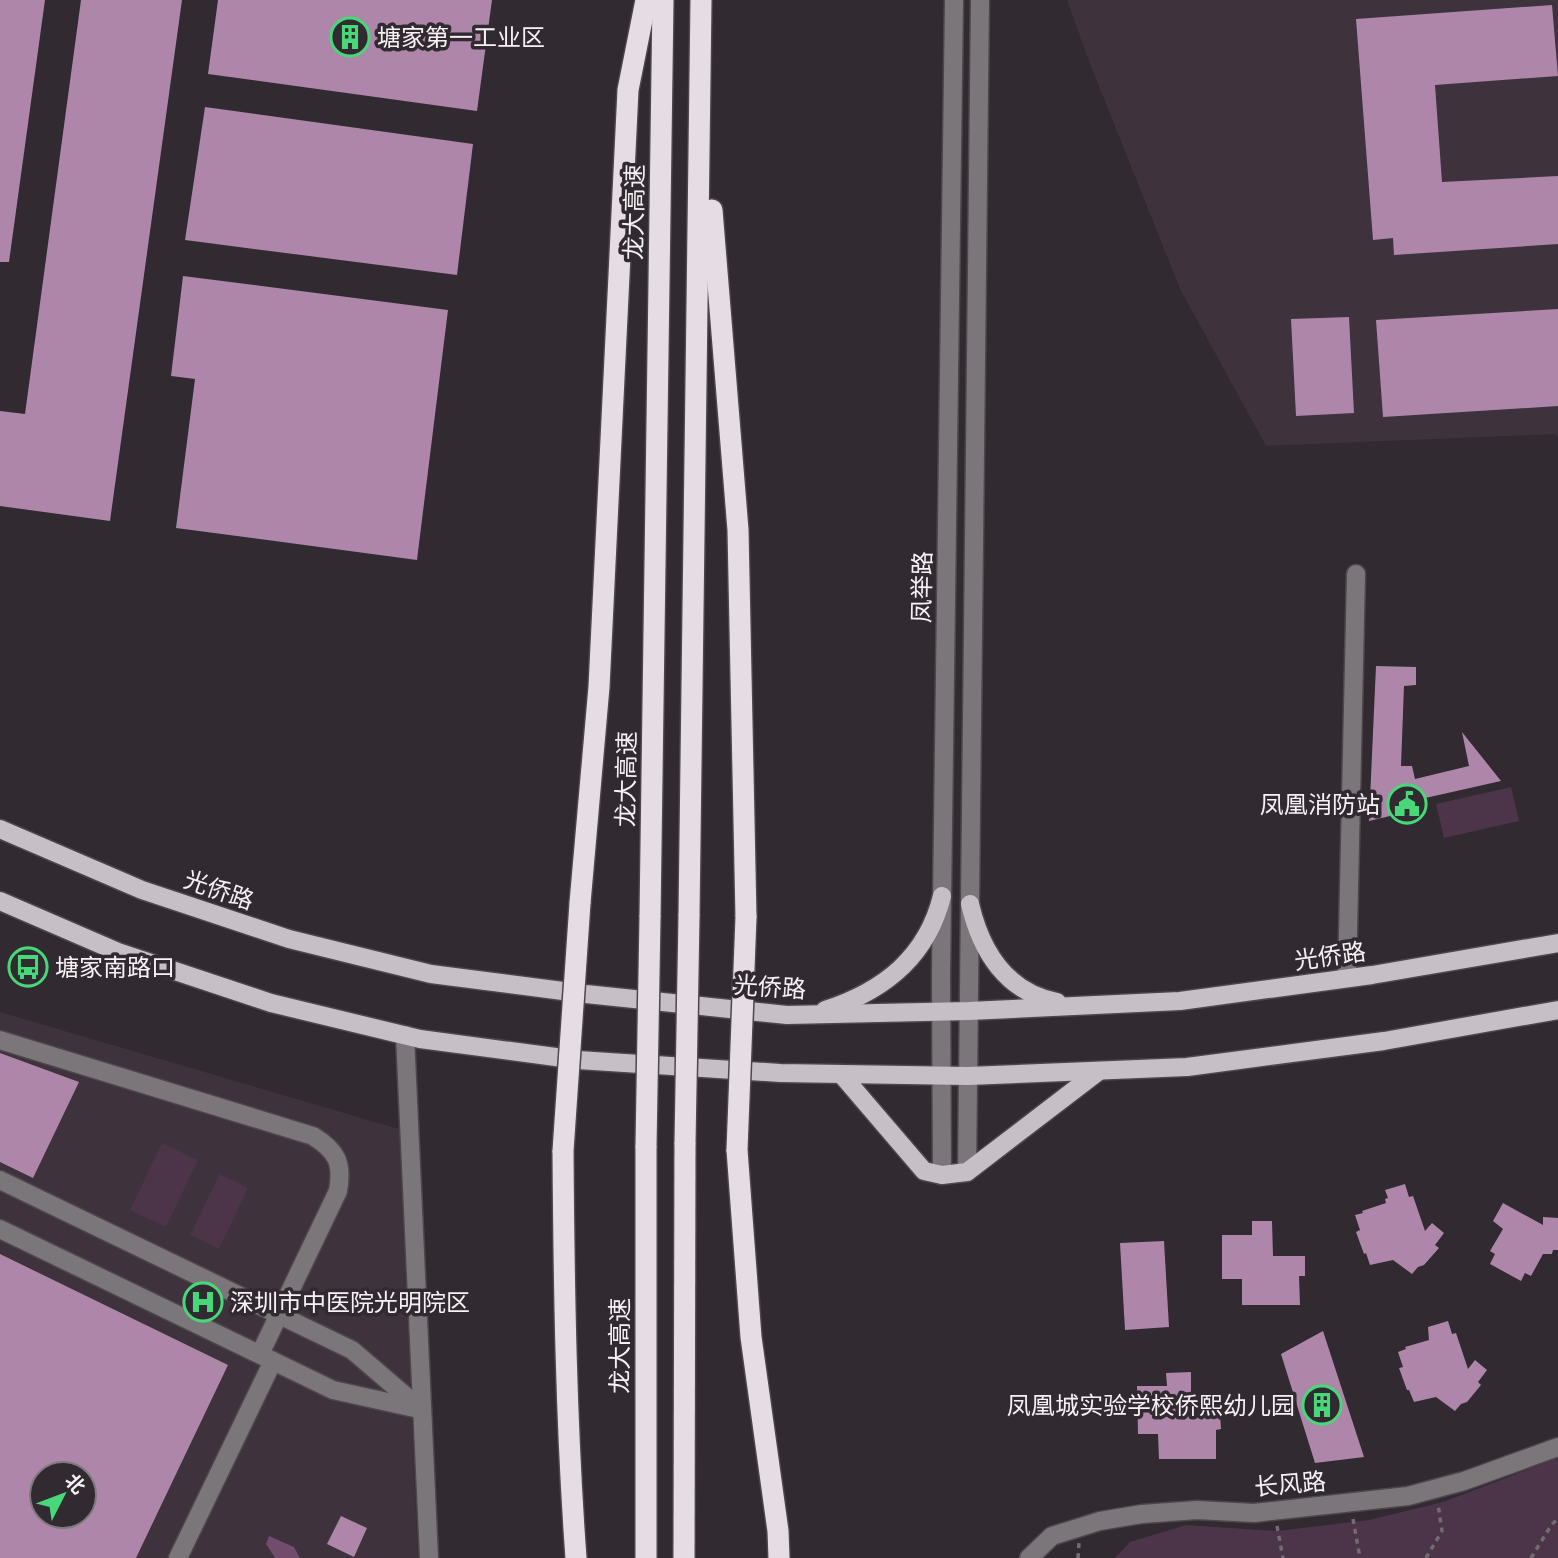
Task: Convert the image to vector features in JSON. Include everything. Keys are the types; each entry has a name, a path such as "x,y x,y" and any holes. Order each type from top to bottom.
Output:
{"highway":[{"path":"576,1558 569,1461 564,1319 564,1152 580,903 599,687 628,90 646,0"},
{"name":"龙大高速","path":"646,1558 646,1146 663,0"},
{"path":"684,1558 685,1143 701,6"},
{"path":"701,6 713,239 738,530 746,918 737,1150 751,1337 778,1531 779,1558"}],"main road":[{"name":"光侨路","path":"0,830 142,890 289,939 432,974 774,1014 969,1011 1180,1001 1347,978 1558,943"},
{"path":"803,1014 851,1000 897,971 922,944 938,913 942,896"},
{"path":"0,901 118,952 271,1003 405,1035 578,1060 780,1073 942,1076 1187,1067 1384,1041 1558,1010"},
{"path":"970,904 981,940 1004,976 1032,994 1074,1006"},
{"path":"841,1074 924,1171 942,1175 967,1172 1099,1070"}],"street":[{"name":"凤举路","path":"942,1175 942,896 954,0"},
{"name":"凤举路","path":"967,1172 980,0"},
{"path":"1347,978 1356,574"},
{"path":"405,1035 429,1558"},
{"path":"0,1040 313,1136 327,1145 337,1158 341,1175 338,1191 279,1315 266,1357 178,1558"},
{"path":"0,1180 352,1350 422,1410"},
{"path":"0,1229 332,1390 422,1410"},
{"name":"长风路","path":"1029,1558 1052,1536 1100,1521 1155,1513 1274,1511 1408,1496 1464,1481 1558,1447"}],"path":[{"path":"1426,1558 1442,1531 1436,1488"},
{"path":"1350,1503 1360,1558"},
{"path":"1274,1511 1283,1558"},
{"path":"1531,1558 1558,1518"}],"shaded area":[{"path":"1067,0 1558,0 1558,438 1556,434 1266,446 1180,289"},
{"path":"1511,787 1519,821 1444,838 1436,804"},
{"name":"深圳市中医院光明院区","path":"0,1012 399,1129 418,1558 0,1558"},
{"path":"162,1143 198,1160 166,1227 130,1210"},
{"path":"220,1174 248,1188 219,1249 190,1235"},
{"path":"1558,1458 1558,1558 1115,1558 1130,1542 1186,1525 1277,1531 1369,1520 1443,1502"},
{"path":"269,1536 294,1547 300,1558 275,1558 266,1544"}],"building":[{"path":"0,0 45,0 9,262 0,262"},
{"path":"81,0 182,0 110,521 0,506 0,411 25,414"},
{"name":"塘家第一工业区","path":"218,0 492,0 477,111 208,74"},
{"path":"1552,5 1558,76 1435,85 1442,182 1558,176 1558,244 1394,255 1393,238 1373,240 1356,19"},
{"path":"205,107 473,144 457,275 185,240"},
{"path":"183,276 448,310 417,560 176,528 195,379 171,376"},
{"path":"1558,309 1558,406 1383,417 1376,320"},
{"path":"1349,317 1354,413 1296,416 1291,319"},
{"path":"1376,666 1416,667 1416,685 1404,686 1401,766 1412,766 1415,779 1469,766 1462,732 1501,781 1412,801 1411,811 1369,821"},
{"path":"0,1053 79,1082 33,1178 0,1162"},
{"path":"1405,1184 1409,1197 1413,1196 1425,1231 1432,1223 1444,1233 1435,1245 1439,1248 1412,1274 1393,1260 1370,1265 1356,1232 1360,1230 1355,1215 1386,1203 1385,1199 1388,1198 1385,1190"},
{"path":"1503,1203 1543,1225 1543,1217 1558,1218 1558,1250 1553,1250 1552,1254 1543,1254 1531,1276 1525,1273 1521,1281 1490,1264 1495,1254 1490,1251 1503,1229 1493,1221"},
{"path":"1252,1221 1272,1221 1273,1256 1305,1256 1305,1276 1299,1276 1300,1305 1242,1305 1242,1279 1222,1279 1222,1235 1252,1235"},
{"path":"1164,1241 1169,1327 1125,1330 1120,1243"},
{"path":"0,1254 228,1365 136,1558 0,1558"},
{"path":"1448,1321 1452,1334 1456,1333 1468,1369 1475,1360 1487,1370 1478,1382 1481,1385 1467,1402 1455,1411 1436,1397 1414,1402 1399,1368 1403,1367 1398,1352 1406,1349 1405,1347 1429,1340 1428,1327"},
{"name":"凤凰城实验学校侨熙幼儿园","path":"1323,1331 1364,1457 1315,1463 1281,1354"},
{"path":"1191,1372 1191,1414 1220,1413 1221,1429 1216,1430 1216,1459 1159,1459 1158,1434 1138,1434 1137,1386 1167,1386 1166,1373"},
{"path":"341,1516 367,1528 354,1557 327,1544"}],"place":[{"name":"塘家第一工业区","path":"350,37"},
{"name":"凤凰消防站","path":"1407,804"},
{"name":"塘家南路口","path":"28,967"},
{"name":"深圳市中医院光明院区","path":"203,1302"},
{"name":"凤凰城实验学校侨熙幼儿园","path":"1322,1405"}]}
